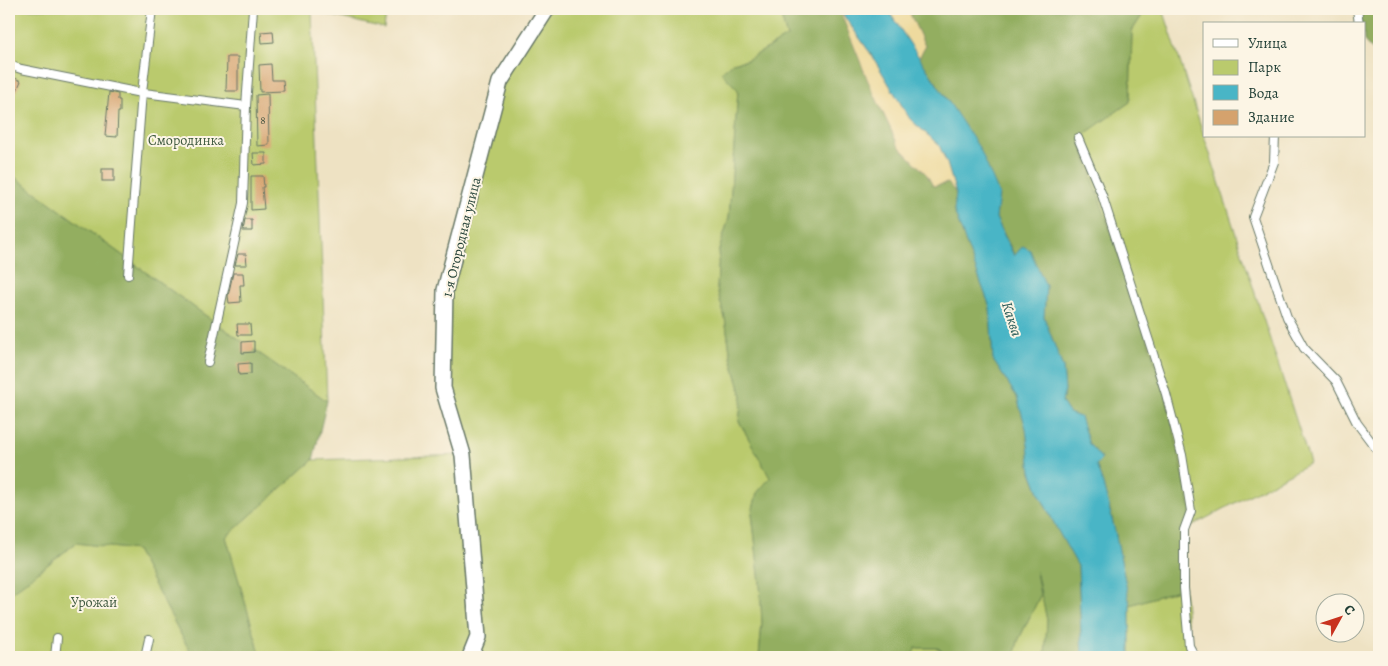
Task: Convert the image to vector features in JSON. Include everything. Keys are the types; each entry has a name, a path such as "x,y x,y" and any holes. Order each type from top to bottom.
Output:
{"street":[{"name":"1-я Огородная улица","path":"470,657 478,637 463,455 443,388 445,290 500,82 546,9"}],"lane":[{"path":"128,275 142,92 152,9"},
{"path":"208,362 243,203 246,106 253,9"},
{"path":"1357,9 1360,22"},
{"path":"9,65 20,69 142,92 246,106"},
{"path":"1078,138 1105,204 1166,394 1182,454 1191,511 1184,530 1184,588 1189,646 1195,657"},
{"path":"1275,138 1274,162 1253,217 1287,317 1304,348 1336,381 1357,423 1379,450"},
{"path":"55,657 57,638"},
{"path":"145,657 149,639"}],"green space":[{"name":"Смородинка","path":"9,9 387,9 384,28 312,11 327,401 9,173"},
{"path":"547,9 779,9 787,37 747,60 732,63 738,90 729,218 719,250 717,289 725,318 731,357 742,396 739,421 771,478 757,493 752,513 760,583 762,623 759,657 261,657 226,537 313,460 463,455 443,388 445,290 500,82"},
{"path":"779,9 839,9 898,144 927,175 933,186 948,183 956,193 954,211 990,307 993,360 1017,397 1026,428 1031,472 1057,529 1078,566 1082,657 1045,657 1047,620 1036,571 1040,596 1018,641 1014,657 949,657 938,648 916,648 911,657 759,657 762,623 760,583 752,513 757,493 770,478 739,421 742,396 731,357 725,318 717,289 719,250 729,218 738,90 721,72 732,63 747,60 787,37"},
{"path":"910,9 1146,9 1132,31 1130,102 1079,138 1166,394 1191,511 1184,530 1184,588 1130,605 1112,516 1096,464 1102,459 1089,444 1080,417 1069,413 1062,402 1065,390 1063,368 1044,317 1046,286 1023,246 1015,256 996,218 999,194 936,82 919,58 925,46 911,16"},
{"path":"1146,9 1163,9 1203,133 1203,138 1205,138 1310,463 1184,530 1078,138 1130,102 1132,31"},
{"path":"1357,9 1379,9 1379,57 1366,43 1366,22 1359,22"},
{"path":"9,173 327,401 313,460 226,537 261,657 193,657 136,550 76,543 9,594"},
{"name":"Урожай","path":"76,543 136,550 193,657 9,657 9,594"},
{"path":"1033,553 1047,620 1045,657 1014,657 1018,641 1040,596"},
{"path":"1184,588 1189,646 1195,657 1131,657 1130,605"},
{"path":"916,648 938,648 949,657 911,657"}],"sand":[{"path":"839,9 871,54 910,119 939,145 947,163 956,193 948,183 933,186 927,175 898,145 868,81"},
{"path":"887,9 910,9 911,16 925,46 919,58"}],"water":[{"name":"Каква","path":"839,9 887,9 980,149 999,194 996,218 1014,256 1023,246 1030,250 1046,286 1044,317 1063,368 1065,390 1062,402 1069,413 1080,417 1089,444 1102,459 1096,465 1115,531 1130,605 1131,657 1082,657 1078,566 1040,495 1031,471 1026,428 1017,397 993,360 990,307 954,211 956,193 947,163 939,145 910,119 871,54"}],"building":[{"path":"273,31 274,42 262,43 261,32"},
{"path":"227,57 238,57 238,91 226,91"},
{"path":"271,64 272,80 283,80 284,91 260,92 259,65"},
{"path":"9,75 21,81 9,108"},
{"path":"109,92 118,94 118,100 120,100 117,137 105,136"},
{"path":"268,94 269,145 257,146 256,95"},
{"path":"253,153 266,153 266,164 254,165"},
{"path":"102,169 114,169 114,181 102,181"},
{"path":"251,176 263,176 264,209 251,210"},
{"path":"245,220 252,220 252,231 243,231"},
{"path":"238,254 246,254 247,265 235,265"},
{"path":"233,273 243,273 244,285 240,285 241,302 229,303 228,296"},
{"path":"237,324 250,324 251,335 238,335"},
{"path":"254,341 254,352 242,353 242,342"},
{"path":"251,363 251,374 239,375 238,364"}]}
